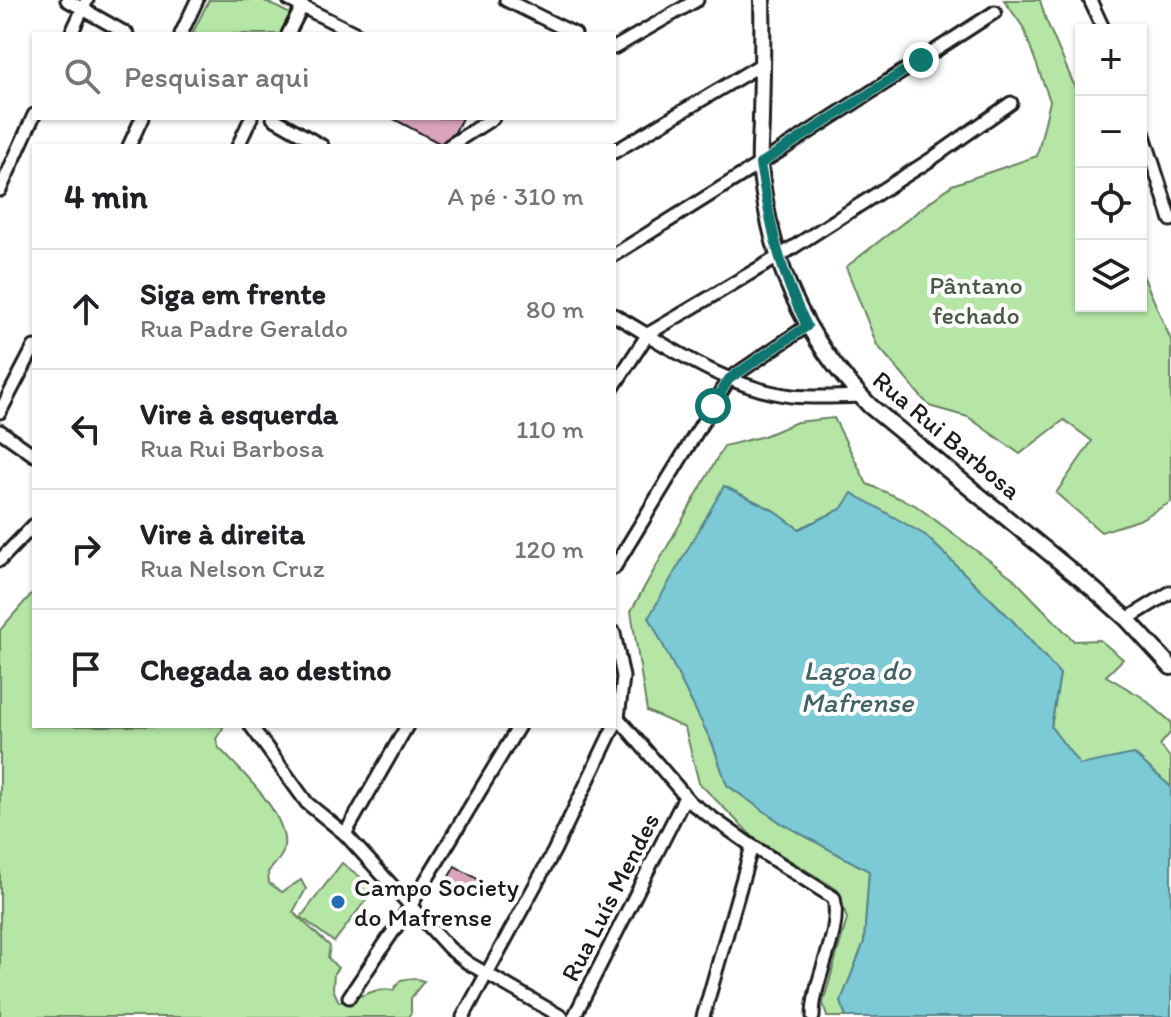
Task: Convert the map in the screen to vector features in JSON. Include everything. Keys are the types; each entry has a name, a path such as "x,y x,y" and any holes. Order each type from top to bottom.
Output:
{"street":[{"path":"67,0 85,5 124,32"},
{"path":"182,32 197,0"},
{"path":"289,0 353,32"},
{"path":"506,0 571,32"},
{"path":"616,47 697,0"},
{"name":"Rua Rui Barbosa","path":"762,0 760,164 778,257 792,297 807,326 860,396 1127,619 1171,667"},
{"path":"1090,0 1101,24"},
{"path":"72,32 85,5"},
{"path":"289,32 302,7"},
{"path":"616,254 995,12"},
{"path":"616,151 762,64"},
{"path":"616,383 648,334 778,257 930,160 1011,103"},
{"path":"0,190 32,119"},
{"path":"130,144 141,120"},
{"path":"239,144 250,120"},
{"path":"276,120 318,144"},
{"path":"452,144 490,120"},
{"path":"1147,145 1171,220"},
{"path":"616,316 729,379 794,396 860,396"},
{"path":"616,565 729,379 807,326"},
{"path":"0,412 32,351"},
{"path":"0,431 32,454"},
{"path":"0,560 32,527"},
{"path":"1127,619 1171,592"},
{"path":"616,643 623,677 616,722"},
{"path":"618,718 685,797 752,846 830,893 835,901 832,935 814,989 813,1017"},
{"path":"252,728 307,803 345,834 455,954 562,1017"},
{"path":"345,834 406,728"},
{"path":"349,997 411,905 518,728"},
{"path":"463,1017 554,851 613,728"},
{"name":"Rua Luís Mendes","path":"574,1017 685,797"},
{"path":"703,1017 752,846"}],"green space":[{"path":"209,0 263,0 296,17 288,32 193,32"},
{"name":"Pântano fechado","path":"1004,0 1040,0 1075,87 1075,312 1147,312 1147,285 1171,340 1171,502 1139,520 1101,532 1056,493 1092,441 1064,420 1020,454 968,417 929,406 877,345 846,267 952,185 1037,156 1050,101 1023,27"},
{"path":"834,418 867,484 915,505 1013,578 1074,641 1100,640 1123,659 1106,676 1142,697 1171,722 1171,732 1160,745 1171,759 1171,787 1134,754 1080,766 1051,727 1060,674 1011,619 925,535 841,509 799,529 773,510 724,486 693,544 687,689 713,745 727,785 781,823 869,871 864,942 841,1001 846,1017 827,1017 823,1003 847,919 838,890 754,838 699,783 685,728 647,711 631,611 724,446 764,436 797,422"},
{"path":"32,593 32,728 223,728 216,739 219,748 252,782 280,825 284,839 283,852 268,872 269,883 282,892 301,880 306,889 293,912 330,946 328,958 338,968 334,973 333,989 339,1002 379,990 393,990 401,980 414,978 424,981 411,998 408,1017 0,1017 0,630"},
{"name":"Campo Society do Mafrense","path":"342,863 375,888 334,942 301,917"}],"water":[{"name":"Lagoa do Mafrense","path":"724,486 773,510 799,529 841,509 852,493 925,535 1011,619 1060,674 1051,727 1080,765 1134,754 1171,787 1171,1017 846,1017 841,1001 864,942 869,871 781,823 727,785 713,745 649,617"}],"building":[{"path":"396,120 461,120 455,132 441,144"},
{"path":"455,866 491,887 484,899 447,880"}],"place":[{"name":"Campo Society do Mafrense","path":"338,902"}],"route":[{"path":"713,406 729,379 807,326 792,297 778,257 760,164 921,60"}]}
